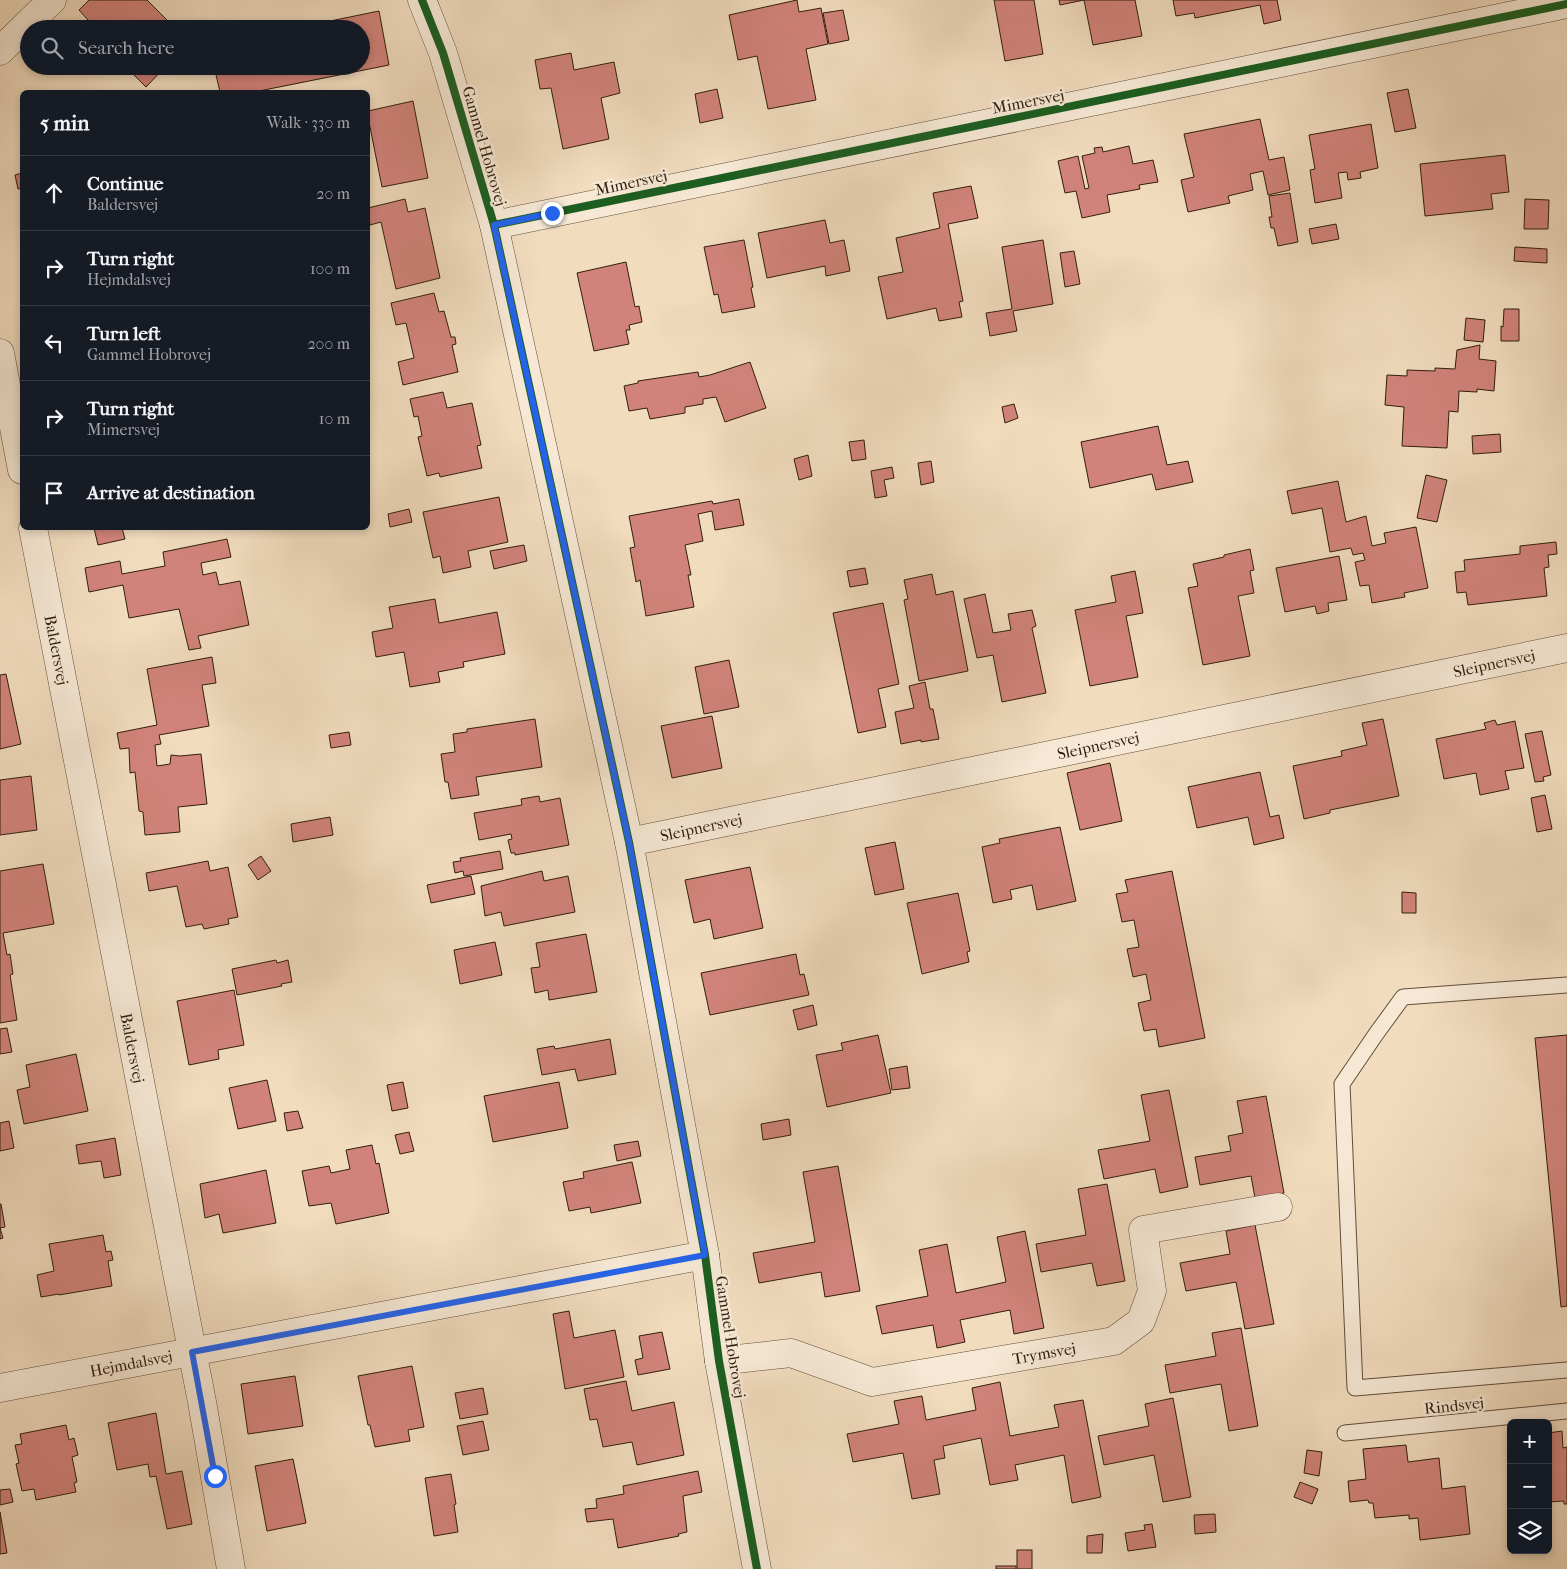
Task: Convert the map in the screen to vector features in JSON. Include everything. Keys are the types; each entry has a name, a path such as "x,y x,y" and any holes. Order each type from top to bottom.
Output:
{"street":[{"path":"32,20 52,0"},
{"name":"Gammel Hobrovej","path":"422,0 443,52 494,225 629,842 705,1255 719,1360 757,1569"},
{"name":"Mimersvej","path":"494,225 1567,4"},
{"path":"0,51 20,31"},
{"path":"0,353 20,459"},
{"name":"Baldersvej","path":"34,530 192,1352 231,1569"},
{"name":"Sleipnersvej","path":"629,842 1567,648"},
{"name":"Trymsvej","path":"719,1360 791,1354 872,1382 1114,1341 1141,1320 1152,1291 1143,1230 1278,1207"},
{"name":"Hejmdalsvej","path":"0,1388 705,1255"}],"lane":[{"path":"1567,985 1403,997 1342,1084 1355,1388 1567,1370"},
{"name":"Rindsvej","path":"1345,1433 1567,1411"}],"building":[{"path":"89,0 147,0 167,20 88,20 79,10"},
{"path":"797,0 799,12 821,8 828,44 806,49 816,100 768,109 757,56 738,60 729,15"},
{"path":"994,0 1034,0 1043,54 1005,61"},
{"path":"1059,0 1084,0 1060,5"},
{"path":"1084,0 1135,0 1142,36 1093,45"},
{"path":"1173,0 1277,0 1281,20 1264,24 1260,5 1195,18 1194,13 1176,16"},
{"path":"843,10 849,40 829,44 823,13"},
{"path":"379,11 389,65 370,69 370,20 335,20"},
{"path":"571,53 574,70 614,62 620,93 601,98 609,139 563,149 551,88 540,89 535,60"},
{"path":"134,75 157,75 146,87"},
{"path":"216,75 339,75 264,90 220,90"},
{"path":"717,89 723,118 700,123 695,94"},
{"path":"1408,89 1416,128 1395,132 1387,93"},
{"path":"413,101 428,178 382,187 370,127 370,111"},
{"path":"1260,119 1269,160 1284,157 1290,190 1268,195 1263,171 1250,174 1253,190 1228,196 1230,203 1188,212 1181,180 1194,177 1184,134"},
{"path":"1371,124 1378,168 1360,172 1361,178 1348,180 1347,172 1338,173 1342,198 1315,203 1310,170 1315,169 1309,135"},
{"path":"1129,146 1133,164 1153,160 1158,182 1139,185 1140,189 1107,195 1110,212 1082,218 1076,191 1065,193 1058,161 1078,156 1085,189 1089,188 1082,156 1095,153 1094,148 1102,147 1103,152"},
{"path":"1505,155 1509,192 1491,194 1493,209 1425,216 1420,164"},
{"path":"20,174 20,188 18,189 15,175"},
{"path":"971,186 978,218 948,224 963,301 959,302 962,317 939,321 936,308 887,319 878,277 903,272 896,238 940,228 933,193"},
{"path":"1290,193 1298,242 1278,246 1274,228 1271,228 1269,217 1272,217 1269,196"},
{"path":"405,199 408,212 425,208 440,278 396,289 381,222 370,225 370,208"},
{"path":"1525,199 1549,200 1548,229 1524,229"},
{"path":"825,220 830,243 844,240 850,271 826,276 825,266 767,278 758,233"},
{"path":"1336,224 1339,239 1312,244 1309,229"},
{"path":"744,240 755,307 722,313 718,294 714,295 704,247"},
{"path":"1043,240 1053,304 1013,311 1017,331 990,336 986,313 1012,309 1002,247"},
{"path":"1515,247 1547,249 1547,263 1514,261"},
{"path":"1074,251 1080,284 1065,287 1060,253"},
{"path":"626,262 635,307 639,306 642,322 629,325 630,330 626,330 629,344 594,351 577,273"},
{"path":"434,293 439,312 444,311 451,337 455,337 456,344 452,345 458,372 403,385 398,362 414,358 406,323 396,325 391,303"},
{"path":"1504,309 1519,309 1519,341 1501,341"},
{"path":"1466,318 1485,320 1483,342 1464,340"},
{"path":"1480,345 1479,359 1496,361 1494,391 1477,389 1477,392 1459,391 1458,412 1449,411 1447,448 1402,446 1404,407 1385,405 1387,375 1407,376 1407,370 1435,371 1435,368 1455,369 1457,350"},
{"path":"750,362 766,408 725,422 716,397 703,399 703,404 685,407 685,413 650,419 647,408 629,411 624,386 638,383 638,381 698,372 699,377 710,375"},
{"path":"443,392 447,408 472,403 481,445 477,446 482,468 440,477 439,473 427,476 418,437 422,436 418,416 414,417 410,399"},
{"path":"1014,404 1018,418 1005,423 1002,407"},
{"path":"1158,426 1167,465 1188,461 1193,482 1156,490 1152,474 1090,488 1081,442"},
{"path":"1500,434 1501,452 1473,454 1472,436"},
{"path":"864,440 866,459 852,461 849,442"},
{"path":"808,455 812,476 799,480 794,459"},
{"path":"931,461 934,482 921,485 918,463"},
{"path":"892,467 894,478 884,480 887,496 875,498 871,471"},
{"path":"1426,475 1447,480 1437,522 1417,518"},
{"path":"1338,481 1346,522 1366,516 1372,546 1386,543 1384,533 1416,527 1428,588 1404,593 1405,597 1372,603 1369,585 1360,586 1355,562 1365,560 1363,553 1353,555 1351,548 1330,552 1322,508 1292,514 1287,491"},
{"path":"499,497 508,542 468,551 471,567 443,573 440,556 433,558 423,512"},
{"path":"739,499 744,525 715,530 712,511 698,514 703,541 685,545 691,575 688,575 694,607 646,616 640,580 636,582 630,548 635,547 629,516 712,501 713,504"},
{"path":"409,509 412,522 390,527 388,514"},
{"path":"94,530 123,530 125,539 98,545"},
{"path":"227,539 231,557 201,563 203,575 216,572 219,585 240,581 249,625 198,636 201,648 189,650 179,609 129,618 123,585 89,592 85,568 120,561 122,574 165,566 163,552"},
{"path":"1556,542 1557,554 1548,555 1549,567 1544,568 1547,596 1468,605 1466,592 1457,593 1455,572 1465,571 1464,560 1520,554 1520,546"},
{"path":"524,545 527,561 494,569 490,551"},
{"path":"1250,549 1254,570 1250,571 1254,593 1238,596 1250,656 1203,665 1188,588 1198,586 1193,564"},
{"path":"1339,556 1347,600 1328,603 1329,611 1317,614 1315,606 1285,612 1276,568"},
{"path":"865,568 868,584 850,587 847,571"},
{"path":"1135,571 1143,613 1126,616 1138,677 1090,686 1075,610 1116,602 1111,576"},
{"path":"932,574 936,595 953,591 968,671 919,681 904,600 908,599 904,580"},
{"path":"985,594 993,633 1011,630 1008,614 1032,610 1036,626 1032,628 1046,693 1002,702 993,655 977,658 964,599"},
{"path":"435,599 439,623 497,612 505,654 463,662 464,667 438,672 440,682 410,687 404,652 376,657 372,632 393,628 389,607"},
{"path":"883,603 899,684 878,689 886,727 858,733 833,613"},
{"path":"212,657 216,683 202,685 209,726 159,735 161,744 155,745 157,766 170,764 171,755 201,754 207,804 178,807 180,832 145,835 143,812 139,811 135,772 130,773 129,748 120,749 117,733 157,725 147,669"},
{"path":"729,660 739,707 704,714 695,667"},
{"path":"6,674 21,744 0,749 0,675"},
{"path":"925,682 930,709 933,709 939,739 901,744 895,712 914,708 909,686"},
{"path":"712,716 722,768 672,778 661,726"},
{"path":"535,719 542,767 476,777 479,795 451,799 448,782 445,782 441,754 455,752 453,734 467,732 467,729"},
{"path":"1383,719 1399,796 1330,810 1330,813 1304,819 1293,766 1342,756 1341,751 1367,745 1362,723"},
{"path":"1495,720 1497,725 1515,721 1524,768 1505,771 1509,789 1480,795 1476,773 1444,779 1436,739 1486,729 1484,723"},
{"path":"1542,731 1551,775 1543,777 1544,781 1535,782 1525,734"},
{"path":"349,732 351,745 331,748 329,735"},
{"path":"1110,763 1122,821 1080,830 1067,773"},
{"path":"1260,772 1270,817 1279,815 1284,838 1254,845 1248,817 1197,828 1188,787"},
{"path":"31,776 37,830 0,835 0,780"},
{"path":"1545,795 1552,829 1537,832 1531,798"},
{"path":"539,796 540,802 560,798 569,845 515,855 515,853 511,853 508,840 512,839 511,834 479,840 474,813 522,805 521,799"},
{"path":"330,817 333,835 293,842 291,824"},
{"path":"1060,827 1076,901 1037,910 1032,885 1010,890 1012,899 993,903 982,847 1000,843 999,839"},
{"path":"895,842 904,889 875,895 865,848"},
{"path":"500,851 503,869 464,876 463,871 455,873 453,862 461,861 460,858"},
{"path":"261,856 271,871 258,880 248,865"},
{"path":"208,861 210,871 228,867 238,917 228,919 229,924 204,929 202,924 186,927 177,886 149,891 146,873"},
{"path":"43,864 54,924 3,933 7,955 10,954 13,974 10,975 17,1020 0,1023 0,871"},
{"path":"750,867 763,928 714,939 710,919 694,923 685,880"},
{"path":"542,871 544,881 568,876 575,912 504,926 501,912 485,916 481,886"},
{"path":"1172,871 1205,1038 1159,1047 1156,1029 1144,1031 1138,1003 1151,1000 1146,974 1133,977 1127,949 1139,947 1134,920 1122,922 1116,894 1128,892 1125,880"},
{"path":"471,876 475,894 431,903 427,885"},
{"path":"1402,892 1416,893 1416,913 1402,913"},
{"path":"958,893 970,951 967,952 969,962 922,974 907,903"},
{"path":"586,934 597,992 549,1000 548,990 535,993 531,968 540,967 536,943"},
{"path":"495,942 502,975 460,984 454,950"},
{"path":"796,954 800,975 804,974 809,995 710,1015 701,973"},
{"path":"276,960 277,963 288,960 292,982 281,984 282,986 237,995 232,969"},
{"path":"234,990 244,1045 218,1050 219,1059 189,1065 177,1001"},
{"path":"813,1005 817,1025 798,1030 793,1010"},
{"path":"7,1028 12,1052 0,1054 0,1029"},
{"path":"878,1035 891,1093 827,1107 816,1055 843,1050 841,1043"},
{"path":"1567,1035 1567,1306 1561,1307 1535,1038"},
{"path":"610,1039 616,1074 578,1081 575,1069 542,1075 537,1049 554,1046 555,1049"},
{"path":"76,1054 88,1111 24,1124 17,1090 30,1087 26,1065"},
{"path":"907,1066 910,1088 892,1090 889,1069"},
{"path":"267,1080 276,1121 238,1129 229,1088"},
{"path":"403,1082 408,1108 392,1111 387,1085"},
{"path":"559,1082 568,1128 493,1142 484,1096"},
{"path":"1169,1090 1188,1187 1160,1193 1155,1169 1104,1179 1098,1150 1150,1141 1141,1095"},
{"path":"1266,1096 1284,1193 1255,1198 1251,1176 1200,1185 1195,1157 1231,1151 1228,1136 1243,1133 1237,1101"},
{"path":"298,1111 303,1128 287,1131 284,1113"},
{"path":"789,1119 791,1135 763,1140 761,1124"},
{"path":"9,1121 14,1148 0,1151 0,1123"},
{"path":"409,1132 414,1151 400,1154 395,1135"},
{"path":"115,1138 121,1175 104,1178 101,1161 79,1164 76,1145"},
{"path":"638,1141 641,1156 617,1161 614,1145"},
{"path":"372,1145 376,1164 379,1163 389,1213 336,1224 331,1203 309,1206 302,1171 329,1166 331,1173 350,1169 346,1150"},
{"path":"632,1162 641,1203 591,1213 590,1207 569,1211 563,1182 584,1178 583,1172"},
{"path":"838,1166 860,1291 825,1297 821,1272 759,1283 753,1253 815,1242 803,1172"},
{"path":"266,1170 276,1223 223,1233 219,1214 205,1218 200,1184"},
{"path":"1107,1184 1125,1281 1097,1286 1092,1263 1041,1272 1036,1244 1086,1235 1078,1189"},
{"path":"0,1204 5,1227 0,1228"},
{"path":"1255,1225 1274,1324 1245,1329 1236,1282 1186,1291 1180,1263 1230,1254 1226,1231"},
{"path":"0,1228 3,1238 0,1239"},
{"path":"1025,1231 1044,1328 1014,1334 1010,1310 960,1320 965,1342 937,1348 933,1325 882,1334 876,1306 928,1296 919,1250 947,1244 956,1293 1006,1282 997,1237"},
{"path":"103,1235 106,1252 111,1251 113,1260 108,1261 112,1286 41,1297 37,1275 54,1271 49,1244"},
{"path":"569,1311 574,1338 615,1330 624,1377 565,1389 553,1314"},
{"path":"1241,1328 1258,1426 1229,1431 1221,1384 1170,1393 1165,1365 1216,1356 1212,1333"},
{"path":"662,1332 670,1369 638,1375 635,1360 643,1358 639,1336"},
{"path":"412,1366 424,1427 408,1430 410,1441 375,1447 370,1425 368,1425 358,1376"},
{"path":"295,1376 303,1426 248,1434 241,1384"},
{"path":"626,1381 632,1411 674,1402 684,1455 637,1465 632,1442 603,1447 597,1419 590,1420 584,1389"},
{"path":"1000,1382 1010,1436 1059,1427 1054,1405 1083,1400 1101,1497 1072,1503 1064,1455 1015,1465 1018,1480 990,1485 981,1438 943,1446 945,1458 934,1460 940,1494 912,1499 903,1453 853,1462 847,1434 899,1424 894,1401 922,1396 926,1420 976,1410 972,1388"},
{"path":"483,1388 488,1414 460,1419 455,1393"},
{"path":"1173,1398 1191,1497 1163,1502 1154,1455 1104,1465 1098,1436 1149,1426 1145,1404"},
{"path":"156,1413 166,1474 182,1471 192,1524 167,1529 156,1476 150,1477 148,1464 117,1470 108,1423"},
{"path":"483,1421 489,1450 463,1455 457,1426"},
{"path":"66,1425 69,1440 74,1438 78,1455 72,1457 77,1482 74,1483 76,1492 36,1500 34,1489 22,1491 16,1464 19,1463 15,1445 22,1444 20,1434"},
{"path":"1562,1431 1563,1448 1567,1447 1567,1504 1564,1504 1564,1501 1552,1502 1552,1432"},
{"path":"1406,1445 1408,1462 1439,1458 1442,1489 1465,1486 1470,1534 1420,1540 1418,1518 1409,1519 1409,1515 1375,1518 1373,1503 1369,1503 1368,1500 1350,1502 1348,1481 1366,1479 1363,1449"},
{"path":"1307,1450 1322,1452 1319,1476 1304,1473"},
{"path":"293,1459 306,1523 267,1531 255,1466"},
{"path":"698,1471 702,1492 683,1496 687,1532 678,1534 679,1536 618,1548 613,1519 587,1522 585,1509 597,1508 596,1499 624,1494 623,1486"},
{"path":"451,1474 458,1532 434,1536 425,1478"},
{"path":"1300,1482 1318,1489 1312,1504 1294,1497"},
{"path":"10,1489 13,1502 0,1505 0,1490"},
{"path":"0,1512 7,1553 0,1554"},
{"path":"1215,1514 1216,1532 1195,1534 1194,1515"},
{"path":"1152,1524 1156,1547 1128,1551 1125,1533 1145,1530 1144,1525"},
{"path":"1103,1534 1102,1553 1087,1553 1087,1536"},
{"path":"1017,1550 1032,1550 1032,1569 1017,1569"},
{"path":"996,1566 1016,1566 1016,1569 996,1569"}],"cycle path":[{"path":"422,0 443,53 494,225 629,842 705,1255 719,1361 757,1569"},
{"path":"494,225 1567,4"}],"route":[{"path":"215,1476 192,1352 705,1255 629,842 494,225 552,213"}]}
